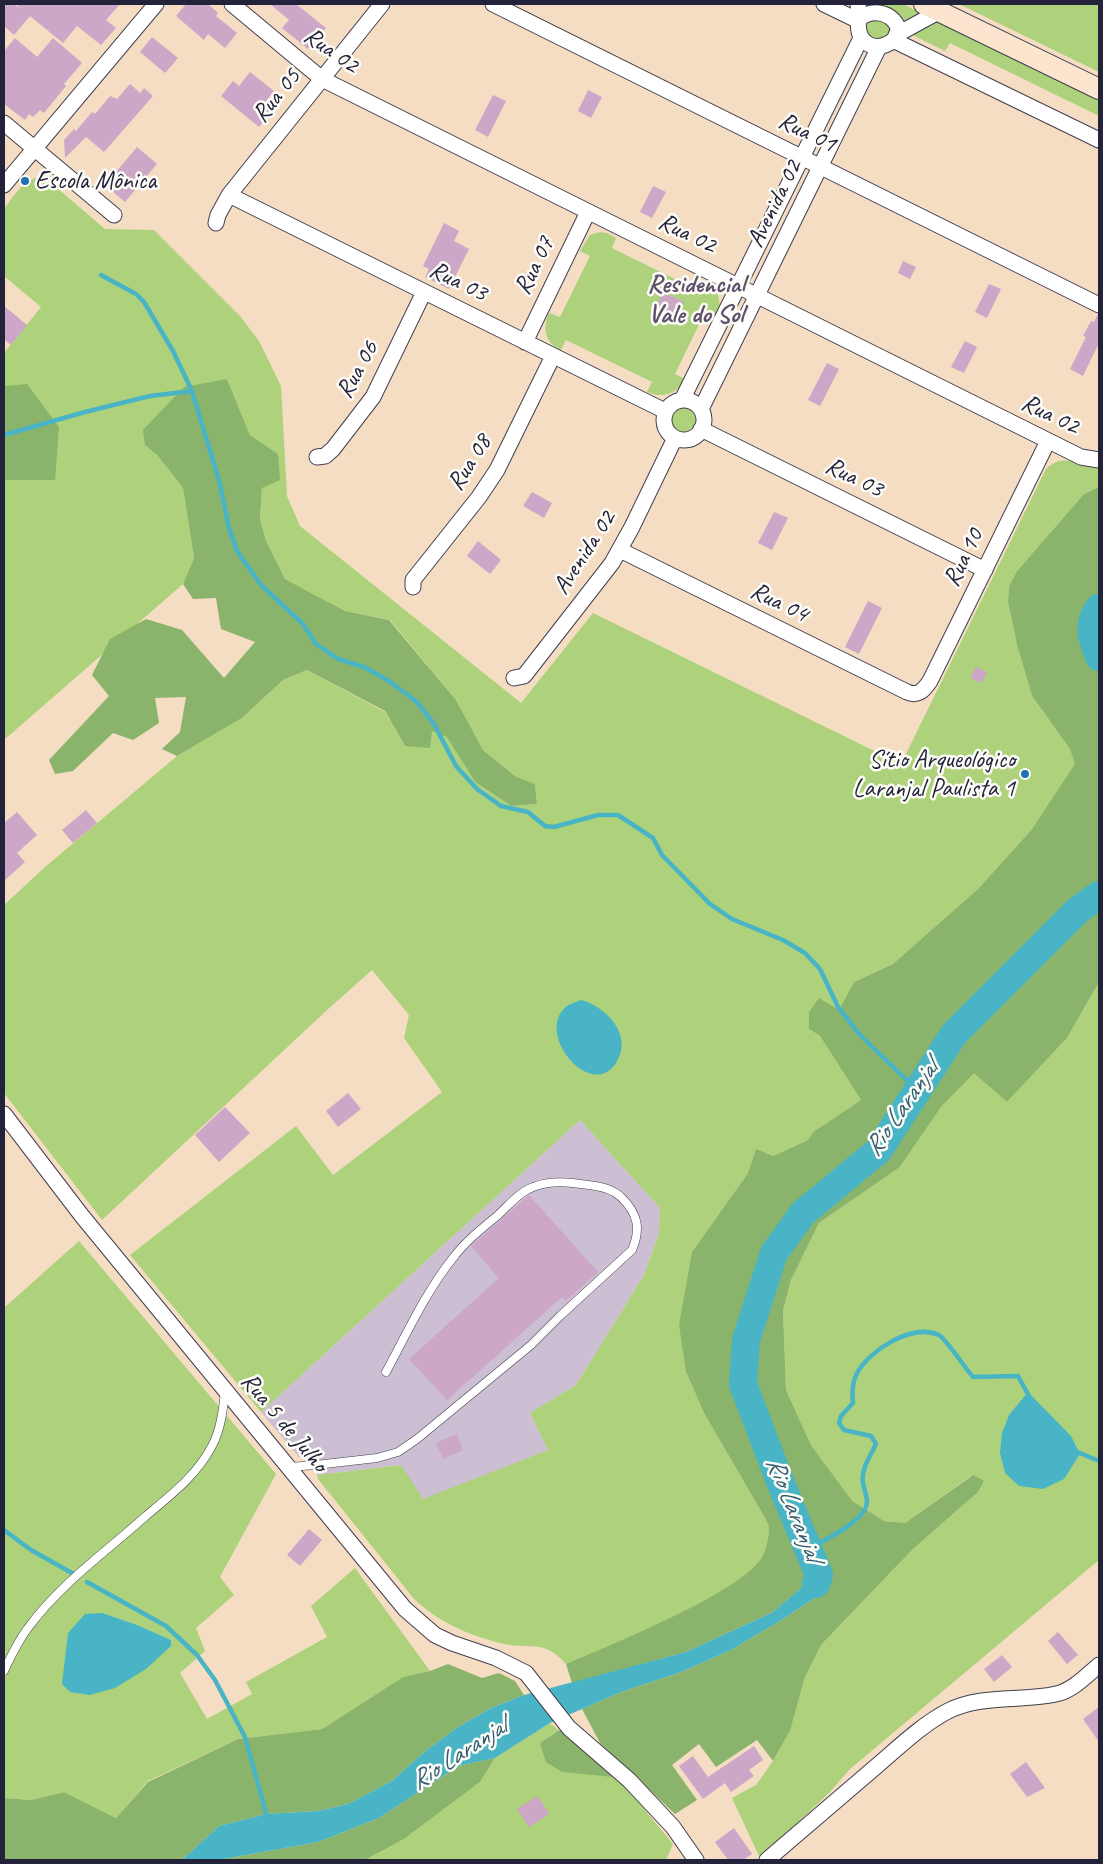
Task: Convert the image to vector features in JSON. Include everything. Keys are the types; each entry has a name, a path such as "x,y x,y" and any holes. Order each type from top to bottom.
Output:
{"main road":[{"path":"932,8 1099,89"}],"street":[{"path":"4,185 156,4"},
{"name":"Rua 02","path":"232,4 322,79 1048,441 1081,456 1099,460"},
{"name":"Rua 05","path":"216,223 218,215 229,195 382,4"},
{"name":"Rua 01","path":"493,4 1099,304"},
{"path":"824,4 859,14 872,7 879,6 887,9 893,13 897,20 898,28 895,38"},
{"path":"859,14 858,31 861,38 869,45 879,47 887,44 932,8"},
{"name":"Avenida 02","path":"682,400 861,38"},
{"path":"895,38 1099,140"},
{"name":"Avenida 02","path":"701,409 879,47"},
{"path":"4,123 114,215"},
{"name":"Rua 03","path":"229,195 665,411"},
{"name":"Rua 07","path":"525,342 588,212"},
{"name":"Rua 06","path":"317,457 325,456 333,449 373,397 424,292"},
{"name":"Rua 08","path":"413,587 413,580 479,497 497,470 553,356"},
{"path":"682,400 693,402 701,409 704,418 702,429 690,439 680,440 670,435 665,426 665,411 672,403 682,400"},
{"name":"Rua 03","path":"702,429 985,570"},
{"name":"Avenida 02","path":"514,678 524,676 604,576 620,550 675,438"},
{"name":"Rua 10","path":"919,693 930,682 1048,441"},
{"name":"Rua 04","path":"620,550 907,692 912,694 919,693"},
{"name":"Rua 5 de Julho","path":"4,1114 82,1216 405,1609 435,1635 526,1673 569,1728 629,1780 673,1828 696,1860"},
{"path":"767,1860 889,1756 928,1724 947,1712 962,1705 977,1702 1056,1694 1073,1686 1099,1665"}],"lane":[{"path":"289,1466 324,1464 383,1456 398,1452 417,1439 531,1345 632,1250 637,1239 637,1223 632,1208 618,1194 608,1188 570,1182 550,1183 525,1191 467,1241 452,1258 438,1279 386,1372"},
{"path":"4,1671 27,1629 45,1607 197,1468 212,1447 218,1432 225,1389"}],"shaded area":[{"path":"580,1120 660,1208 659,1233 644,1275 576,1385 530,1413 548,1450 423,1500 400,1465 317,1475 316,1458 299,1457 261,1412"}],"green space":[{"path":"849,4 903,4 1099,100 1099,116 950,43 945,51 892,25 887,36 879,39 873,38 868,33 865,25 871,15"},
{"path":"959,4 1099,4 1099,72"},
{"path":"38,177 50,182 105,229 154,230 240,316 259,341 281,386 287,496 300,526 521,703 593,613 901,764 1046,469 1059,461 1072,461 1099,468 1099,487 1084,494 1017,571 1009,586 1008,602 1017,645 1032,696 1070,749 1076,764 1032,829 979,888 893,964 854,982 839,1011 819,999 809,1012 809,1029 820,1036 861,1100 813,1132 808,1140 773,1156 756,1150 748,1173 692,1252 686,1372 704,1413 768,1524 768,1538 763,1555 752,1569 732,1584 705,1600 642,1631 566,1664 550,1650 535,1646 500,1643 465,1632 424,1608 415,1600 318,1479 317,1475 401,1465 423,1499 548,1450 530,1413 576,1385 644,1275 659,1233 660,1208 580,1120 261,1412 130,1255 296,1126 333,1175 442,1092 404,1038 409,1015 372,970 102,1220 4,1093 4,905 45,867 177,756 242,718 283,680 307,670 385,712 405,746 432,730 447,736 475,782 511,806 537,804 535,784 515,776 483,750 456,700 390,620 345,611 285,579 266,541 260,519 262,488 278,454 250,435 227,379 145,445 158,456 183,488 194,558 183,584 4,740 4,353 41,307 4,276 4,209 23,186"},
{"path":"600,232 607,233 616,238 612,248 697,290 703,280 716,291 719,306 716,317 705,312 675,374 685,379 678,388 669,394 658,395 647,392 652,382 566,340 561,350 548,339 546,324 549,313 560,317 590,256 580,251 590,235"},
{"path":"227,379 250,435 278,454 280,480 262,488 260,519 266,541 285,579 345,611 389,620 456,700 483,750 515,776 535,784 537,804 511,806 475,782 447,737 432,731 430,748 405,746 385,711 307,670 283,680 242,718 177,756 162,749 180,732 186,697 155,698 159,723 133,740 113,733 73,771 55,774 49,760 109,696 92,675 110,639 146,619 182,630 224,678 255,642 221,629 216,598 193,599 183,584 194,558 183,488 158,456 145,445 143,430 184,387"},
{"path":"27,384 59,427 55,480 4,480 4,386"},
{"path":"684,408 693,411 696,420 693,429 684,432 675,429 672,420 675,411"},
{"path":"1099,487 1099,982 1067,1038 1007,1102 974,1073 941,1107 900,1167 819,1223 791,1280 783,1311 786,1390 811,1445 852,1501 884,1521 905,1523 973,1475 984,1481 978,1492 913,1549 821,1645 805,1677 790,1731 773,1761 757,1740 716,1767 699,1744 672,1765 697,1800 675,1814 600,1743 582,1709 621,1692 681,1672 731,1650 822,1593 828,1570 821,1559 809,1550 811,1575 802,1587 773,1612 686,1652 572,1683 566,1664 642,1631 704,1600 752,1569 763,1555 766,1546 769,1531 768,1524 704,1413 686,1372 679,1325 692,1252 748,1173 756,1149 773,1156 808,1140 813,1132 861,1100 820,1036 809,1029 809,1012 819,998 839,1010 854,982 893,964 979,888 1032,829 1075,764 1070,749 1032,696 1017,645 1008,602 1009,586 1017,571 1084,494"},
{"path":"1099,982 1099,1560 850,1769 829,1793 760,1858 732,1798 756,1785 773,1761 790,1731 805,1677 821,1645 913,1549 978,1492 972,1475 905,1523 884,1521 852,1502 811,1445 786,1390 783,1311 791,1280 819,1223 900,1167 941,1107 974,1072 1007,1102 1067,1038"},
{"path":"79,1241 276,1474 220,1577 234,1595 196,1628 205,1651 180,1673 207,1719 252,1694 246,1682 327,1637 311,1606 355,1568 430,1671 403,1677 322,1729 238,1739 148,1781 116,1818 64,1792 31,1800 4,1798 4,1308"},
{"path":"448,1664 482,1678 499,1673 515,1681 524,1695 491,1708 458,1727 424,1752 392,1781 348,1804 318,1811 266,1814 219,1826 182,1860 4,1860 4,1798 31,1800 64,1792 116,1818 148,1782 238,1739 322,1729 403,1677 430,1671"},
{"path":"550,1723 624,1785 673,1844 666,1860 365,1860 404,1839 480,1782 495,1758"},
{"path":"560,1730 613,1777 562,1772 546,1762 540,1743"},
{"path":"495,1758 480,1782 404,1839 365,1860 218,1860 318,1842 379,1818 458,1766"}],"water":[{"path":"581,1000 600,1009 615,1024 620,1033 621,1053 616,1063 605,1073 593,1074 581,1069 569,1059 561,1046 557,1031 558,1018 567,1006"},
{"path":"1028,1392 1071,1436 1080,1454 1064,1479 1043,1489 1019,1486 1005,1473 1000,1453 1002,1433 1009,1415"},
{"path":"809,1549 821,1559 828,1570 828,1582 822,1593 731,1650 681,1672 621,1692 550,1723 495,1758 458,1766 379,1818 318,1842 218,1860 182,1860 219,1826 266,1814 318,1811 348,1804 392,1781 424,1752 458,1727 491,1708 524,1695 686,1652 773,1612 802,1587 811,1575"},
{"path":"102,1613 137,1625 171,1640 171,1646 146,1669 115,1688 90,1695 70,1692 62,1684 68,1633 85,1614"}],"building":[{"path":"4,4 14,4 20,9 16,4 120,4 106,20 116,28 101,45 77,26 63,43 30,16 14,35 4,26"},
{"path":"186,4 208,4 218,13 216,16 237,33 225,48 208,34 204,40 176,16"},
{"path":"270,4 296,4 326,28 308,49 282,28 289,20"},
{"path":"152,37 178,58 165,73 140,52"},
{"path":"15,38 37,57 53,38 82,63 64,84 66,86 44,113 40,110 33,117 29,114 25,120 4,104 4,51"},
{"path":"250,72 274,91 263,105 271,112 259,127 221,96 233,81 239,86"},
{"path":"130,84 140,93 144,88 153,96 104,152 86,137 65,158 64,140 74,129 76,131 92,112 95,114 110,96 117,99"},
{"path":"588,90 602,97 591,118 578,111"},
{"path":"493,95 506,101 488,137 475,130"},
{"path":"137,147 157,164 125,202 105,185"},
{"path":"653,186 666,192 652,218 640,212"},
{"path":"444,223 459,231 454,241 469,249 449,289 425,277 429,269 423,266"},
{"path":"903,261 916,267 910,279 898,273"},
{"path":"989,284 1001,289 987,318 975,312"},
{"path":"663,292 684,302 672,325 652,315"},
{"path":"4,306 27,325 11,345 4,339"},
{"path":"1098,314 1099,343 1083,376 1070,369 1086,337 1083,336 1091,321 1094,322"},
{"path":"965,341 977,347 964,373 951,367"},
{"path":"827,363 839,369 820,406 808,400"},
{"path":"532,492 552,503 544,518 523,506"},
{"path":"774,512 788,518 772,550 758,543"},
{"path":"478,541 501,560 490,574 467,556"},
{"path":"868,601 882,608 859,654 845,647"},
{"path":"976,667 987,672 982,683 970,678"},
{"path":"86,810 97,823 73,843 62,830"},
{"path":"17,812 37,835 17,853 25,862 4,881 4,823"},
{"path":"348,1093 361,1109 338,1127 326,1111"},
{"path":"225,1107 250,1133 219,1162 195,1135"},
{"path":"529,1195 598,1272 566,1301 562,1297 447,1400 409,1359 499,1278 471,1246"},
{"path":"457,1434 463,1450 443,1459 436,1443"},
{"path":"309,1529 322,1540 300,1566 287,1555"},
{"path":"1058,1632 1078,1655 1067,1664 1048,1641"},
{"path":"1002,1655 1012,1667 994,1682 984,1669"},
{"path":"1099,1707 1099,1742 1083,1719"},
{"path":"754,1746 763,1760 749,1770 754,1776 731,1792 725,1783 703,1799 679,1766 693,1756 708,1777"},
{"path":"1026,1762 1045,1788 1027,1797 1010,1774"},
{"path":"538,1796 549,1814 529,1827 517,1809"},
{"path":"734,1828 752,1854 743,1860 728,1860 715,1842"}],"waterway":[{"path":"101,275 136,294 144,302 173,351 192,391 220,484 229,528 237,551 261,585 303,624 316,644 338,659 364,667 389,681 417,702 434,724 456,766 477,789 501,806 528,812 545,826 554,827 598,815 618,815 653,838 662,855 710,904 732,919 783,940 805,953 820,969 838,1007 860,1035 918,1091"},
{"path":"4,435 150,396 192,391"},
{"name":"Rio Laranjal","path":"1099,608 1091,626 1092,639 1099,657"},
{"name":"Rio Laranjal","path":"816,1584 819,1575 779,1479 743,1384 746,1340 774,1253 803,1213 878,1151 954,1034 1078,910 1099,895"},
{"path":"809,1549 852,1523 865,1509 867,1497 863,1483 863,1472 876,1444 871,1436 844,1430 839,1423 841,1416 853,1403 854,1380 857,1373 863,1364 882,1348 893,1341 917,1333 928,1332 939,1335 973,1377 1018,1376 1029,1396"},
{"path":"1075,1451 1099,1461"},
{"path":"4,1530 31,1550 72,1573"},
{"path":"87,1582 166,1626 197,1655 215,1680 245,1737 268,1820"}],"place":[{"name":"Escola Mônica","path":"25,181"},
{"name":"Sítio Arqueológico Laranjal Paulista 1","path":"1025,774"}],"district":[{"name":"Residencial Vale do Sol","path":"696,300"}]}
